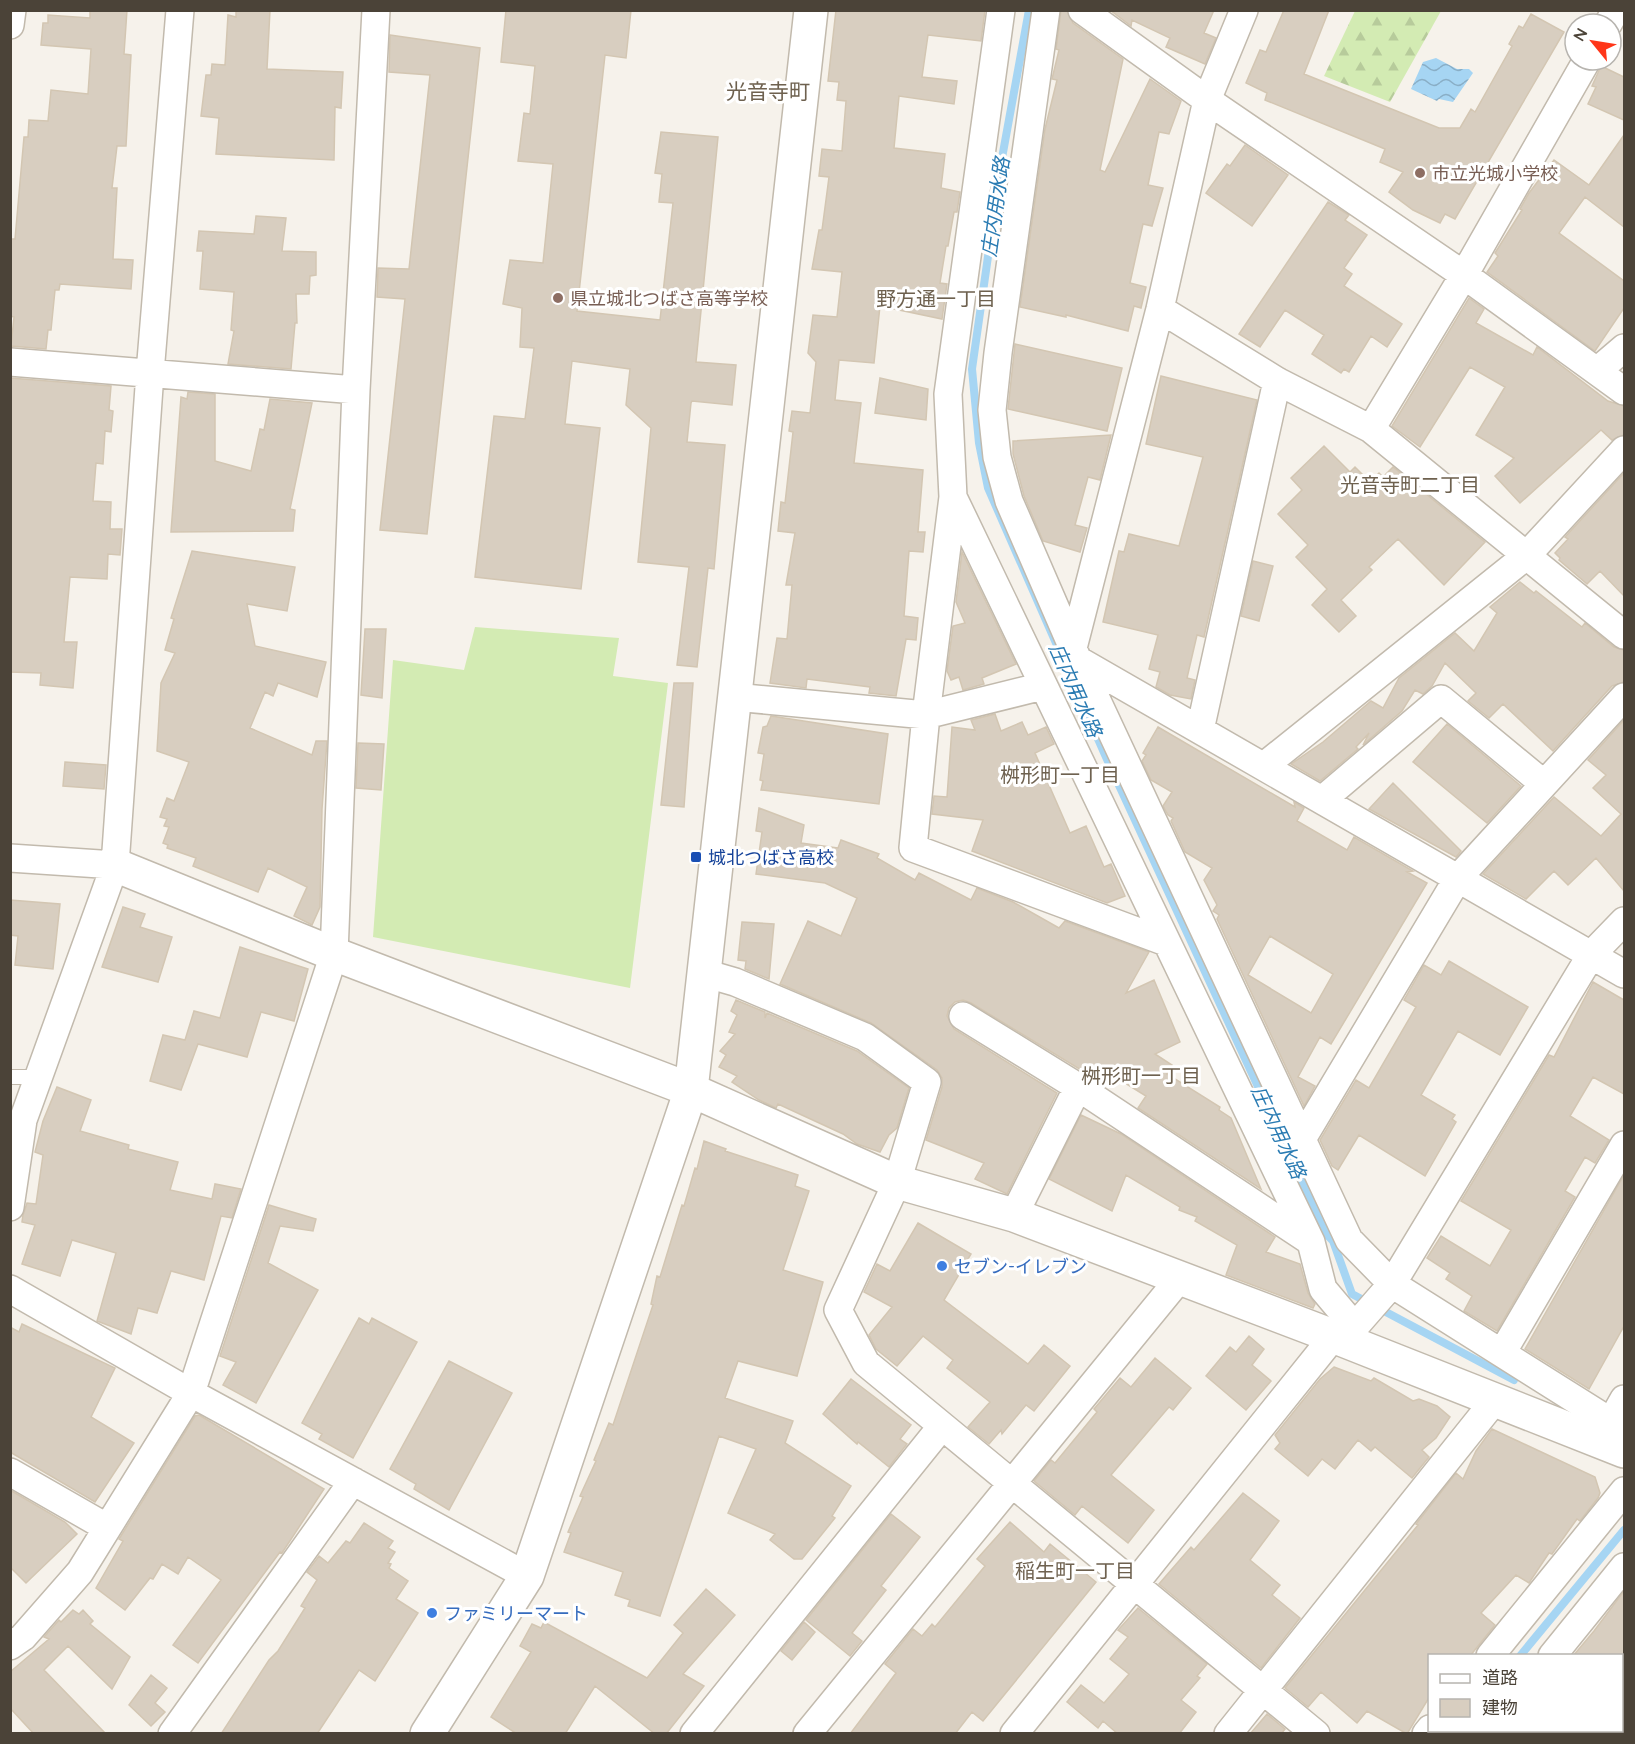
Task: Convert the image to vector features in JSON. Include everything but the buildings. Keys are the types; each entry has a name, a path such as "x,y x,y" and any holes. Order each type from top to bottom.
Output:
{"street":[{"path":"10,25 12,10"},
{"path":"10,1207 23,1120 115,866 150,373 180,10"},
{"path":"10,1646 23,1637 80,1572 191,1393 334,954 356,390 376,10"},
{"path":"427,1734 527,1576 691,1090 811,10"},
{"path":"1001,10 948,394 953,497 926,715 913,848 1166,942"},
{"path":"1046,10 998,353 993,410 997,457 1010,501 1076,654 1349,1240 1387,1290 1502,1353 1618,1429 1624,1399"},
{"path":"1076,654 1160,309 1207,100 1244,10"},
{"path":"1098,16 1207,100 1464,275 1624,391"},
{"path":"1371,429 1464,275 1580,72"},
{"path":"1160,309 1277,381 1371,429 1624,635"},
{"path":"1597,371 1624,348"},
{"path":"10,362 356,390"},
{"path":"1200,730 1277,381"},
{"path":"1264,766 1526,556 1624,450"},
{"path":"953,497 1311,1242 1323,1289 1348,1331"},
{"path":"1076,654 1200,730 1624,974"},
{"path":"734,697 926,715 1043,686"},
{"path":"1302,1139 1458,878 1624,697"},
{"path":"1322,800 1441,699 1544,784"},
{"path":"10,858 115,866 334,954 691,1090 897,1182 1014,1215 1180,1278 1348,1331 1495,1400 1624,1451"},
{"path":"1014,1734 1348,1331 1387,1290 1591,955 1624,921"},
{"path":"704,973 735,982 865,1037 927,1082 897,1182 838,1310 866,1363 1316,1734"},
{"path":"963,1016 1078,1087 1311,1242"},
{"path":"1014,1215 1078,1087"},
{"path":"1502,1353 1624,1145"},
{"path":"807,1734 1180,1278"},
{"path":"10,1289 191,1393 527,1576"},
{"path":"1228,1734 1495,1400"},
{"path":"694,1734 942,1426"},
{"path":"10,1472 106,1527"},
{"path":"172,1734 353,1481"},
{"path":"1492,1654 1624,1491"},
{"path":"1554,1654 1624,1567"}],"lane":[{"path":"10,1077 39,1077"}],"green space":[{"path":"1355,11 1441,11 1390,102 1324,76"},
{"path":"475,627 619,638 613,676 668,683 630,988 373,937 393,660 464,670"}],"water":[{"path":"1436,58 1457,69 1469,69 1473,73 1453,102 1439,99 1437,101 1411,89 1423,62"}],"waterway":[{"name":"庄内用水路","path":"1029,10 1002,158 972,369 979,443 988,488 1105,755 1326,1234 1333,1241 1352,1294 1514,1380"},
{"name":"庄内用水路","path":"1522,1654 1624,1530"}],"place":[{"name":"市立光城小学校","path":"1420,173"},
{"name":"県立城北つばさ高等学校","path":"558,298"},
{"name":"城北つばさ高校","path":"696,857"},
{"name":"セブン-イレブン","path":"942,1266"},
{"name":"ファミリーマート","path":"432,1613"}],"district":[{"name":"光音寺町","path":"768,91"},
{"name":"野方通一丁目","path":"936,298"},
{"name":"光音寺町二丁目","path":"1410,484"},
{"name":"桝形町一丁目","path":"1060,774"},
{"name":"桝形町一丁目","path":"1141,1075"},
{"name":"稲生町一丁目","path":"1075,1570"}]}
